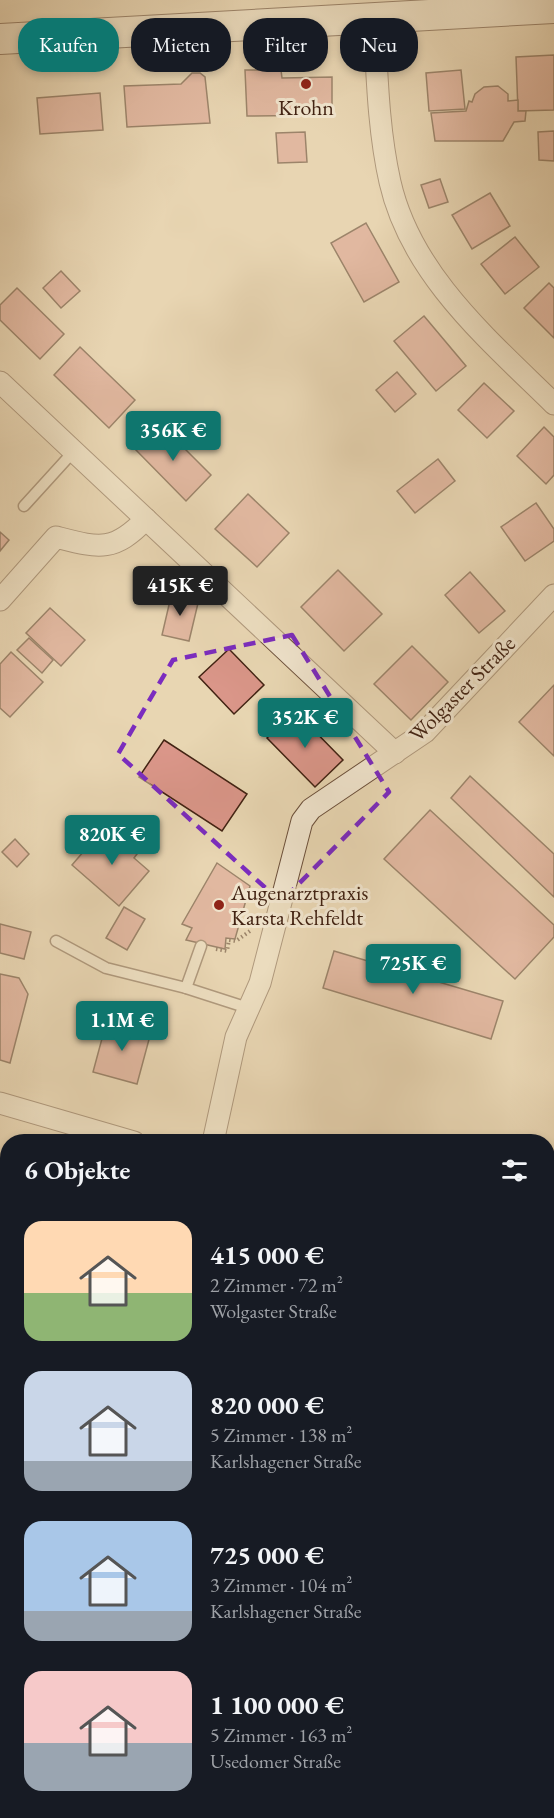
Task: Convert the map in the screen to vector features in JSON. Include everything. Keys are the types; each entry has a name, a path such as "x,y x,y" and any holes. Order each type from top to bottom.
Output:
{"main road":[{"path":"0,39 383,12 554,8"}],"street":[{"path":"383,12 383,144 390,184 404,222 421,257 445,291 476,328 554,404"},
{"name":"Wolgaster Straße","path":"0,382 394,753 425,732 554,595"},
{"path":"0,600 56,537 93,546 109,546 122,541 146,519"},
{"path":"215,1134 236,1037 260,983 302,821 311,809 394,753"},
{"path":"0,1103 107,1134"}],"lane":[{"path":"24,506 74,451"},
{"path":"56,941 106,968 186,988 249,1008"},
{"path":"186,988 201,946"}],"path":[{"path":"201,946 227,951 229,940 236,941 249,931 273,938"}],"highlighted area":[{"path":"292,635 389,792 281,902 118,754 173,660"}],"building":[{"path":"554,55 554,110 518,111 516,57"},
{"path":"461,70 465,109 429,111 426,73"},
{"path":"245,72 281,72 282,78 332,77 332,115 247,116"},
{"path":"192,73 200,73 205,77 210,123 127,127 124,86 181,84"},
{"path":"498,86 508,94 508,101 518,100 518,111 526,111 525,121 514,122 503,141 435,141 431,113 466,111 469,101 472,102 475,94 484,87"},
{"path":"100,93 103,130 40,134 37,98"},
{"path":"554,131 554,161 539,160 538,132"},
{"path":"305,132 307,162 278,163 276,133"},
{"path":"440,179 448,202 429,208 421,185"},
{"path":"490,193 510,226 472,249 452,215"},
{"path":"366,223 399,282 364,302 331,243"},
{"path":"515,237 539,267 505,294 481,264"},
{"path":"61,271 80,291 61,308 43,288"},
{"path":"549,283 554,288 554,338 524,308"},
{"path":"17,288 64,334 40,359 0,320 0,305"},
{"path":"424,316 466,366 436,391 394,341"},
{"path":"80,347 135,400 109,428 54,375"},
{"path":"397,372 416,394 395,412 376,390"},
{"path":"484,383 514,411 487,438 458,410"},
{"path":"160,424 211,475 186,501 135,449"},
{"path":"544,427 554,437 554,475 546,484 517,456"},
{"path":"438,459 455,481 415,513 397,491"},
{"path":"248,494 289,533 257,567 215,529"},
{"path":"536,503 554,529 554,541 525,561 501,527"},
{"path":"0,532 9,540 0,551"},
{"path":"338,570 382,614 344,651 301,607"},
{"path":"470,572 505,611 479,633 445,595"},
{"path":"172,592 199,599 189,641 162,635"},
{"path":"50,608 85,640 61,666 26,633"},
{"path":"29,638 53,660 42,673 17,650"},
{"path":"412,646 448,682 411,720 374,684"},
{"path":"229,649 264,685 234,714 199,677"},
{"path":"11,652 43,682 10,717 0,708 0,664"},
{"path":"554,685 554,756 519,722"},
{"path":"295,711 343,760 315,787 267,738"},
{"path":"164,740 247,794 222,831 139,777"},
{"path":"470,776 554,854 554,897 451,798"},
{"path":"430,810 554,925 554,937 515,979 384,859"},
{"path":"102,830 115,841 122,834 140,850 134,858 149,871 119,906 72,865"},
{"path":"15,839 29,854 17,867 2,852"},
{"name":"Augenarztpraxis Karsta Rehfeldt","path":"217,863 250,886 235,939 226,938 225,949 186,940 192,928 182,924"},
{"path":"124,907 145,919 127,950 106,938"},
{"path":"0,924 31,932 24,959 0,953"},
{"path":"334,951 503,1001 491,1039 323,988"},
{"path":"0,974 19,978 28,994 10,1063 0,1060"},
{"path":"107,1020 151,1032 137,1084 93,1072"}],"place":[{"name":"Krohn","path":"306,84"},
{"name":"Augenarztpraxis Karsta Rehfeldt","path":"219,905"}]}
